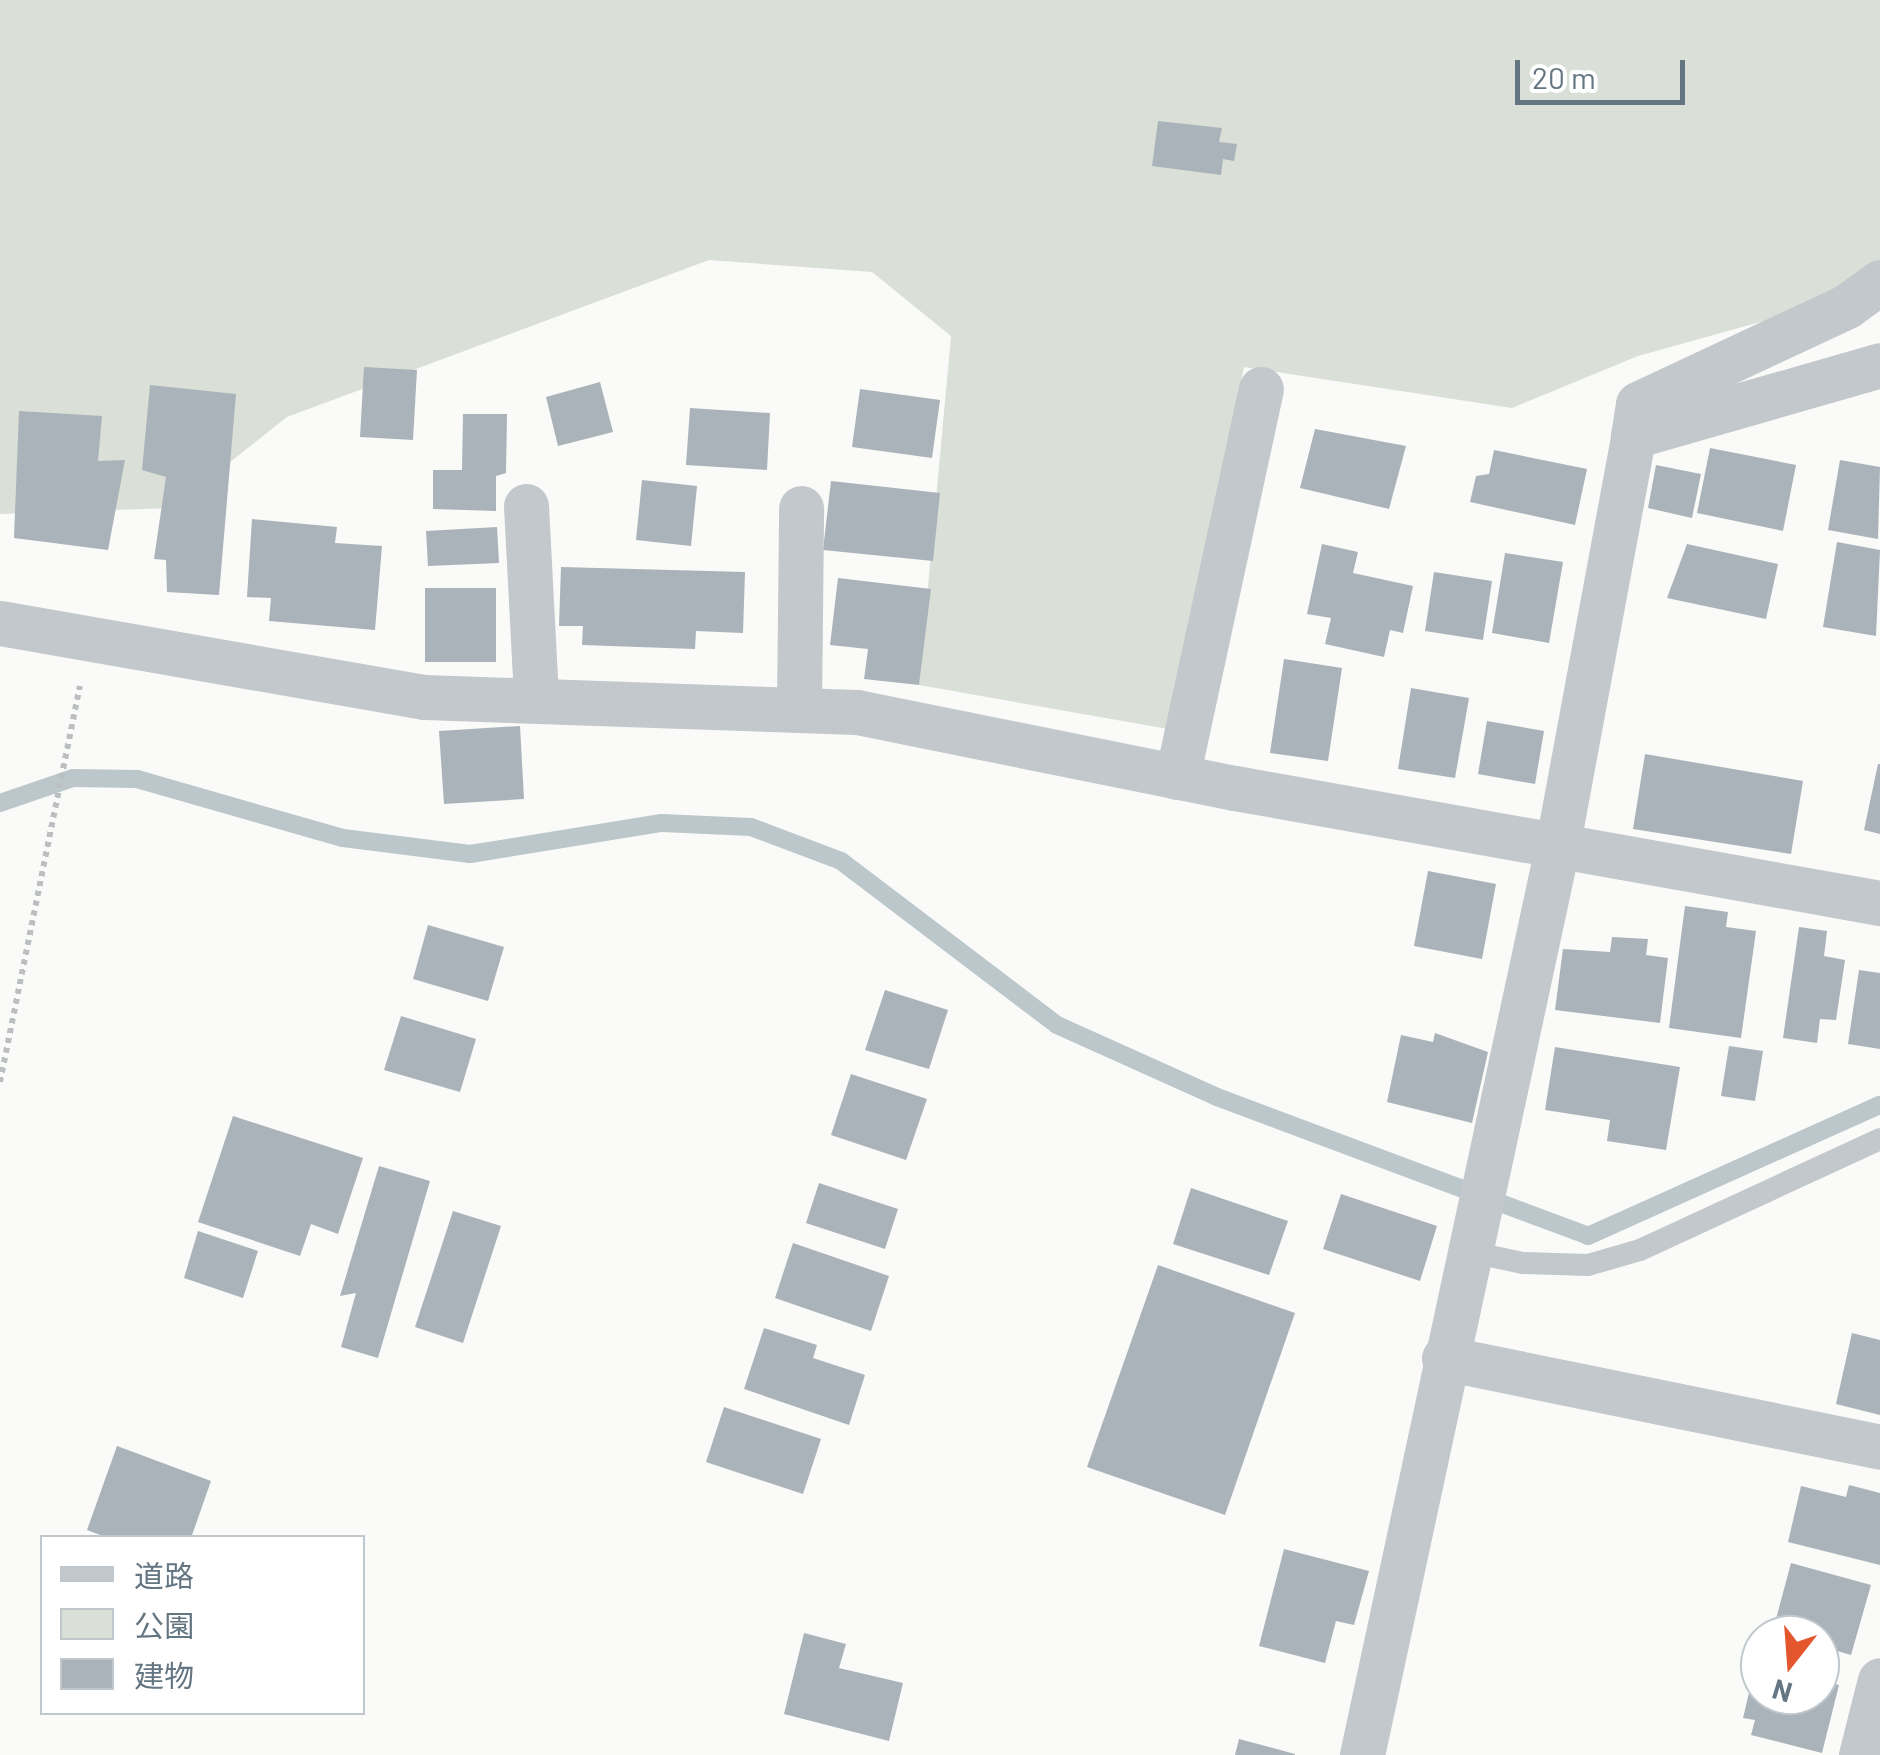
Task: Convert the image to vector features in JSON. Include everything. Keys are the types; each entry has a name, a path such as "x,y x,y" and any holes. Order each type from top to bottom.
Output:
{"street":[{"path":"1362,1755 1468,1241 1557,848 1638,404 1847,306 1880,282"},
{"path":"1633,436 1880,366"},
{"path":"1177,776 1261,389"},
{"path":"526,506 536,700"},
{"path":"799,709 801,508"},
{"path":"0,623 425,697 857,712 1557,848 1880,904"},
{"path":"1444,1358 1880,1447"},
{"path":"1861,1755 1880,1680"}],"lane":[{"path":"1468,1241 1588,1265 1640,1250 1880,1139"}],"path":[{"path":"0,1082 69,743"}],"green space":[{"path":"0,0 1880,0 1880,273 1818,306 1638,356 1512,408 1244,367 1168,729 919,685 951,336 872,272 709,260 287,417 172,508 0,514"}],"building":[{"path":"1158,121 1222,128 1219,142 1237,144 1234,161 1223,159 1221,175 1152,166"},
{"path":"364,367 417,370 413,440 360,437"},
{"path":"600,382 613,432 558,446 546,397"},
{"path":"150,385 236,394 219,595 167,592 166,560 154,559 166,477 142,470"},
{"path":"860,389 940,400 932,458 852,447"},
{"path":"690,408 770,413 767,470 686,465"},
{"path":"19,411 102,416 98,461 125,460 108,550 14,538"},
{"path":"463,414 507,414 506,473 496,476 496,511 433,509 433,470 462,470"},
{"path":"1315,429 1406,446 1389,509 1300,488"},
{"path":"1710,448 1796,465 1783,531 1697,513"},
{"path":"1494,450 1587,469 1575,525 1470,502 1476,476 1489,474"},
{"path":"1840,460 1880,467 1878,539 1828,530"},
{"path":"1656,465 1701,474 1692,518 1648,508"},
{"path":"642,480 697,486 691,546 636,540"},
{"path":"831,481 940,493 933,561 823,550"},
{"path":"252,519 337,527 335,543 382,546 375,630 269,621 271,598 247,597"},
{"path":"497,527 499,563 428,566 426,531"},
{"path":"1837,542 1880,550 1876,636 1823,627"},
{"path":"1322,544 1358,552 1353,573 1413,586 1403,633 1390,630 1384,657 1325,644 1331,618 1307,614"},
{"path":"1687,544 1778,564 1766,619 1667,598"},
{"path":"1505,553 1563,562 1549,643 1492,633"},
{"path":"561,567 745,572 743,633 696,631 695,649 582,645 583,626 559,626"},
{"path":"1434,572 1492,581 1483,640 1425,631"},
{"path":"838,578 931,589 919,685 864,679 868,649 830,645"},
{"path":"425,588 496,588 496,662 425,662"},
{"path":"1284,659 1342,668 1328,761 1270,753"},
{"path":"1411,688 1469,698 1455,778 1398,769"},
{"path":"1487,721 1544,731 1535,784 1478,774"},
{"path":"520,726 524,799 444,804 439,731"},
{"path":"1645,754 1803,781 1791,854 1633,829"},
{"path":"1880,764 1880,834 1864,830"},
{"path":"1428,871 1496,884 1482,959 1414,946"},
{"path":"1685,906 1728,912 1726,927 1756,931 1741,1038 1669,1028"},
{"path":"428,925 504,947 488,1001 413,979"},
{"path":"1799,927 1827,931 1824,956 1845,960 1836,1020 1820,1019 1817,1043 1783,1038"},
{"path":"1612,937 1648,939 1646,955 1668,958 1660,1023 1555,1010 1563,949 1610,952"},
{"path":"1859,970 1880,973 1880,1049 1848,1044"},
{"path":"885,990 948,1010 929,1069 865,1050"},
{"path":"401,1016 476,1039 460,1092 384,1070"},
{"path":"1435,1033 1488,1052 1472,1123 1387,1102 1401,1035 1433,1042"},
{"path":"1729,1046 1763,1051 1755,1101 1721,1096"},
{"path":"1555,1047 1680,1067 1666,1150 1607,1141 1610,1120 1545,1110"},
{"path":"851,1074 927,1099 906,1160 831,1135"},
{"path":"233,1116 363,1158 338,1234 311,1224 300,1256 198,1222"},
{"path":"379,1166 430,1181 378,1358 341,1347 356,1293 340,1296"},
{"path":"819,1183 898,1209 885,1249 806,1223"},
{"path":"1191,1188 1288,1221 1269,1275 1173,1244"},
{"path":"1341,1194 1437,1226 1420,1281 1323,1249"},
{"path":"453,1211 501,1226 463,1343 415,1327"},
{"path":"198,1231 258,1251 243,1298 184,1278"},
{"path":"793,1243 889,1276 871,1331 775,1298"},
{"path":"1158,1265 1295,1313 1225,1515 1087,1467"},
{"path":"764,1328 817,1345 813,1358 865,1375 849,1425 744,1389"},
{"path":"1852,1333 1880,1340 1880,1415 1836,1404"},
{"path":"724,1407 821,1439 803,1494 706,1462"},
{"path":"117,1446 211,1481 192,1535 100,1535 87,1530"},
{"path":"1849,1485 1880,1493 1880,1565 1788,1542 1801,1486 1846,1497"},
{"path":"1284,1549 1369,1571 1354,1625 1336,1621 1325,1663 1259,1646"},
{"path":"1791,1563 1871,1585 1851,1655 1840,1652 1840,1615 1777,1615"},
{"path":"804,1633 846,1644 839,1668 903,1683 889,1741 784,1714"},
{"path":"1832,1715 1822,1753 1751,1735 1755,1720 1743,1718"},
{"path":"1239,1739 1295,1754 1295,1755 1235,1755"}],"waterway":[{"path":"0,803 73,778 137,779 343,838 470,854 662,823 751,827 841,861 1057,1025 1217,1097 1588,1236 1880,1105"}]}
